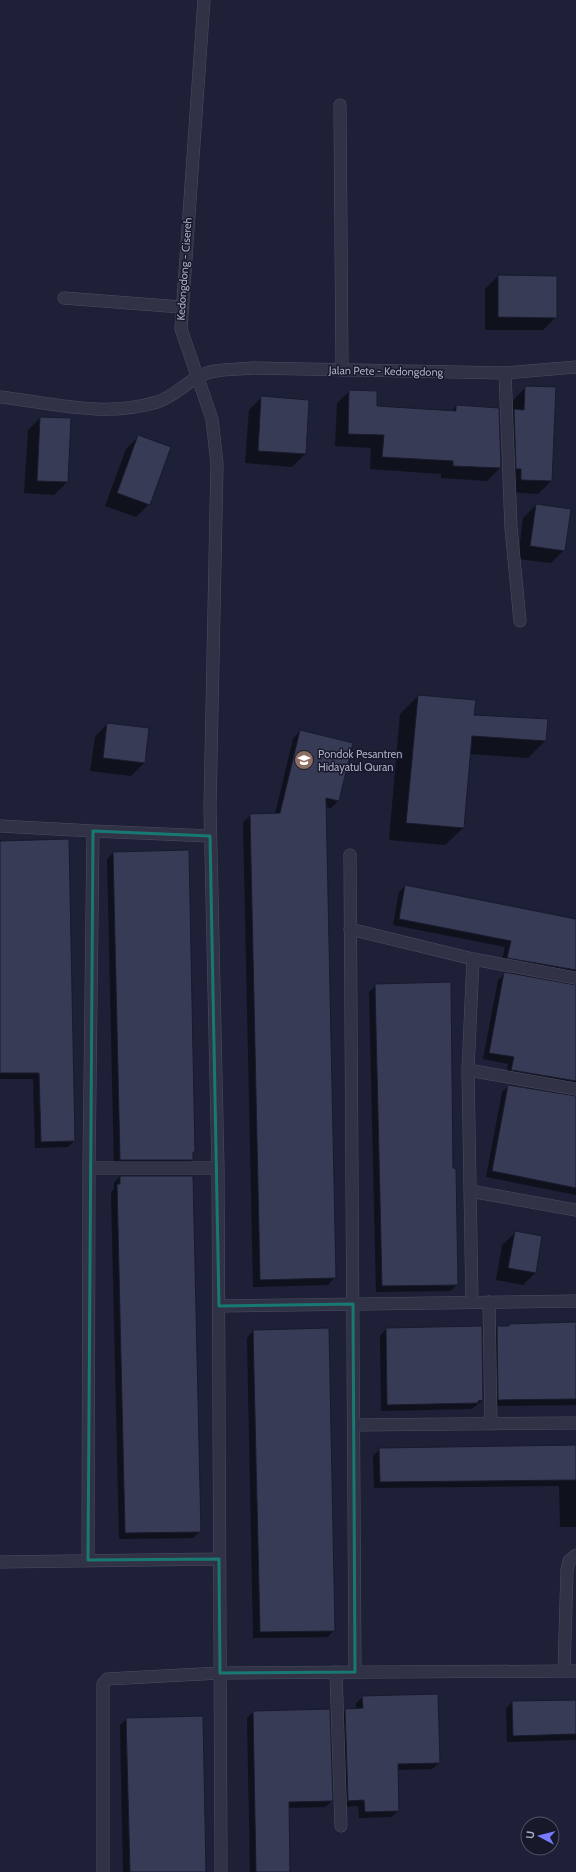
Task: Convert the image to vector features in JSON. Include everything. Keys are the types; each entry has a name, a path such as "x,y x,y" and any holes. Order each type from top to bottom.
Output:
{"street":[{"name":"Kedongdong - Cisereh","path":"204,0 180,329 212,419 217,464 210,836 218,1168 221,1872"},
{"path":"340,105 342,370"},
{"path":"64,298 181,307"},
{"name":"Jalan Pete - Kedongdong","path":"197,377 216,372 253,368 505,373 576,367"},
{"path":"505,373 511,528 520,621"},
{"path":"0,397 78,408 121,410 158,402 178,392 197,377"},
{"path":"0,826 210,836"},
{"path":"88,1560 89,1168 93,831"},
{"path":"350,855 355,1672"},
{"path":"350,929 473,959 576,978"},
{"path":"472,1302 468,1070 473,959"},
{"path":"468,1070 576,1090"},
{"path":"89,1168 218,1168"},
{"path":"470,1191 576,1210"},
{"path":"218,1306 576,1301"},
{"path":"489,1302 491,1424"},
{"path":"354,1425 576,1423"},
{"path":"103,1872 104,1681 107,1679 220,1673 570,1671 567,1570 569,1561 576,1555"},
{"path":"0,1562 219,1558"},
{"path":"336,1672 340,1826"}],"highlighted area":[{"path":"93,831 210,836 219,1306 353,1304 355,1672 220,1673 219,1559 88,1560"}],"building":[{"path":"498,275 557,276 557,318 498,317"},
{"path":"525,386 556,387 552,481 521,480 521,469 516,469 514,409 524,410"},
{"path":"349,390 377,391 377,406 456,411 456,405 499,408 501,468 453,466 453,461 382,457 384,435 348,434"},
{"path":"261,396 309,400 306,454 258,451"},
{"path":"40,417 71,418 68,482 37,481"},
{"path":"138,435 171,447 150,505 117,493"},
{"path":"536,504 571,509 565,551 530,546"},
{"path":"418,695 476,700 474,715 548,719 546,741 472,736 464,828 406,823"},
{"path":"107,723 149,728 145,763 103,758"},
{"path":"300,730 353,743 339,801 326,798 336,1278 260,1280 250,814 280,813"},
{"path":"69,839 75,1141 41,1142 39,1073 0,1073 0,841"},
{"path":"189,850 195,1152 193,1152 193,1160 120,1160 113,852"},
{"path":"405,885 576,919 576,970 507,958 511,941 399,919"},
{"path":"504,972 576,985 576,1081 511,1070 514,1057 489,1053"},
{"path":"451,982 453,1168 456,1169 458,1285 382,1286 375,984"},
{"path":"508,1085 576,1096 576,1188 492,1171"},
{"path":"120,1176 193,1176 201,1532 125,1533 117,1184 120,1184"},
{"path":"515,1231 542,1236 536,1273 508,1268"},
{"path":"576,1322 576,1399 498,1400 497,1326 509,1326 509,1324"},
{"path":"482,1326 483,1400 478,1401 478,1403 387,1405 386,1328"},
{"path":"329,1328 335,1631 260,1632 253,1330"},
{"path":"576,1445 576,1480 380,1482 379,1448"},
{"path":"438,1694 440,1763 398,1764 399,1811 365,1812 364,1800 348,1801 345,1709 363,1708 362,1696"},
{"path":"576,1700 576,1734 513,1736 512,1701"},
{"path":"330,1709 333,1801 289,1802 290,1872 256,1872 253,1711"},
{"path":"203,1716 206,1872 130,1872 126,1718"}],"place":[{"name":"Pondok Pesantren Hidayatul Quran","path":"304,760"}]}
